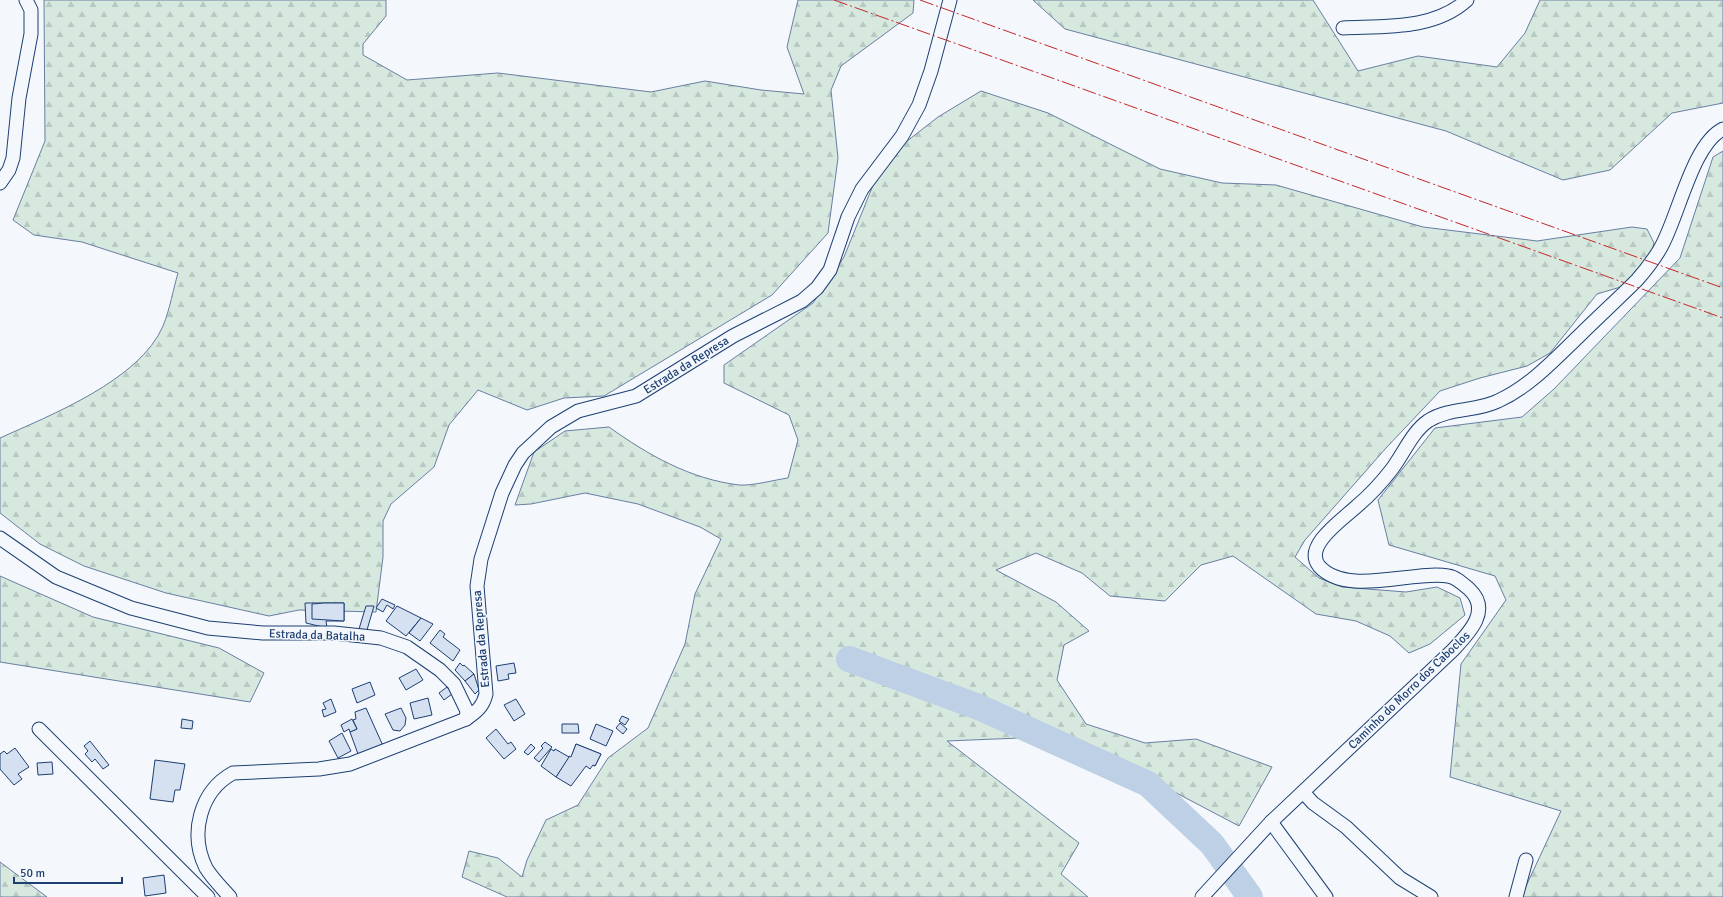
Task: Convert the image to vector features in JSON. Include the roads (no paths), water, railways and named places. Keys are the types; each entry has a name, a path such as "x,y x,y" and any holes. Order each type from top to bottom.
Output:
{"street":[{"path":"0,183 13,158 19,98 31,34 31,10 26,0"},
{"name":"Estrada da Represa","path":"466,719 478,711 484,703 486,694 477,586 481,559 499,501 514,465 523,453 551,427 578,411 636,396 733,336 802,301 817,288 830,270 848,217 862,189 902,136 919,105 931,71 950,0"},
{"path":"1343,28 1418,24 1444,16 1467,0"},
{"name":"Caminho do Morro dos Caboclos","path":"1202,897 1268,826 1468,634 1478,619 1480,606 1474,593 1451,576 1435,574 1379,581 1334,576 1322,570 1316,562 1314,554 1320,541 1332,526 1359,505 1392,469 1414,436 1427,422 1444,413 1496,403 1522,389 1638,278 1660,248 1704,147 1717,132 1723,129"},
{"name":"Estrada da Batalha","path":"0,538 56,577 131,608 208,628 263,633 334,633 381,638 407,647 440,670 454,684 467,711 466,719"},
{"path":"230,897 206,868 198,835 201,810 212,790 221,780 233,773 319,769 350,764 466,719"},
{"path":"39,729 208,897"},
{"path":"1303,792 1313,803 1346,827 1400,878 1430,897"},
{"path":"1268,826 1326,897"},
{"path":"1516,897 1526,860"}],"waterway":[{"path":"849,659 981,708 1148,784 1212,844 1250,897"}]}
